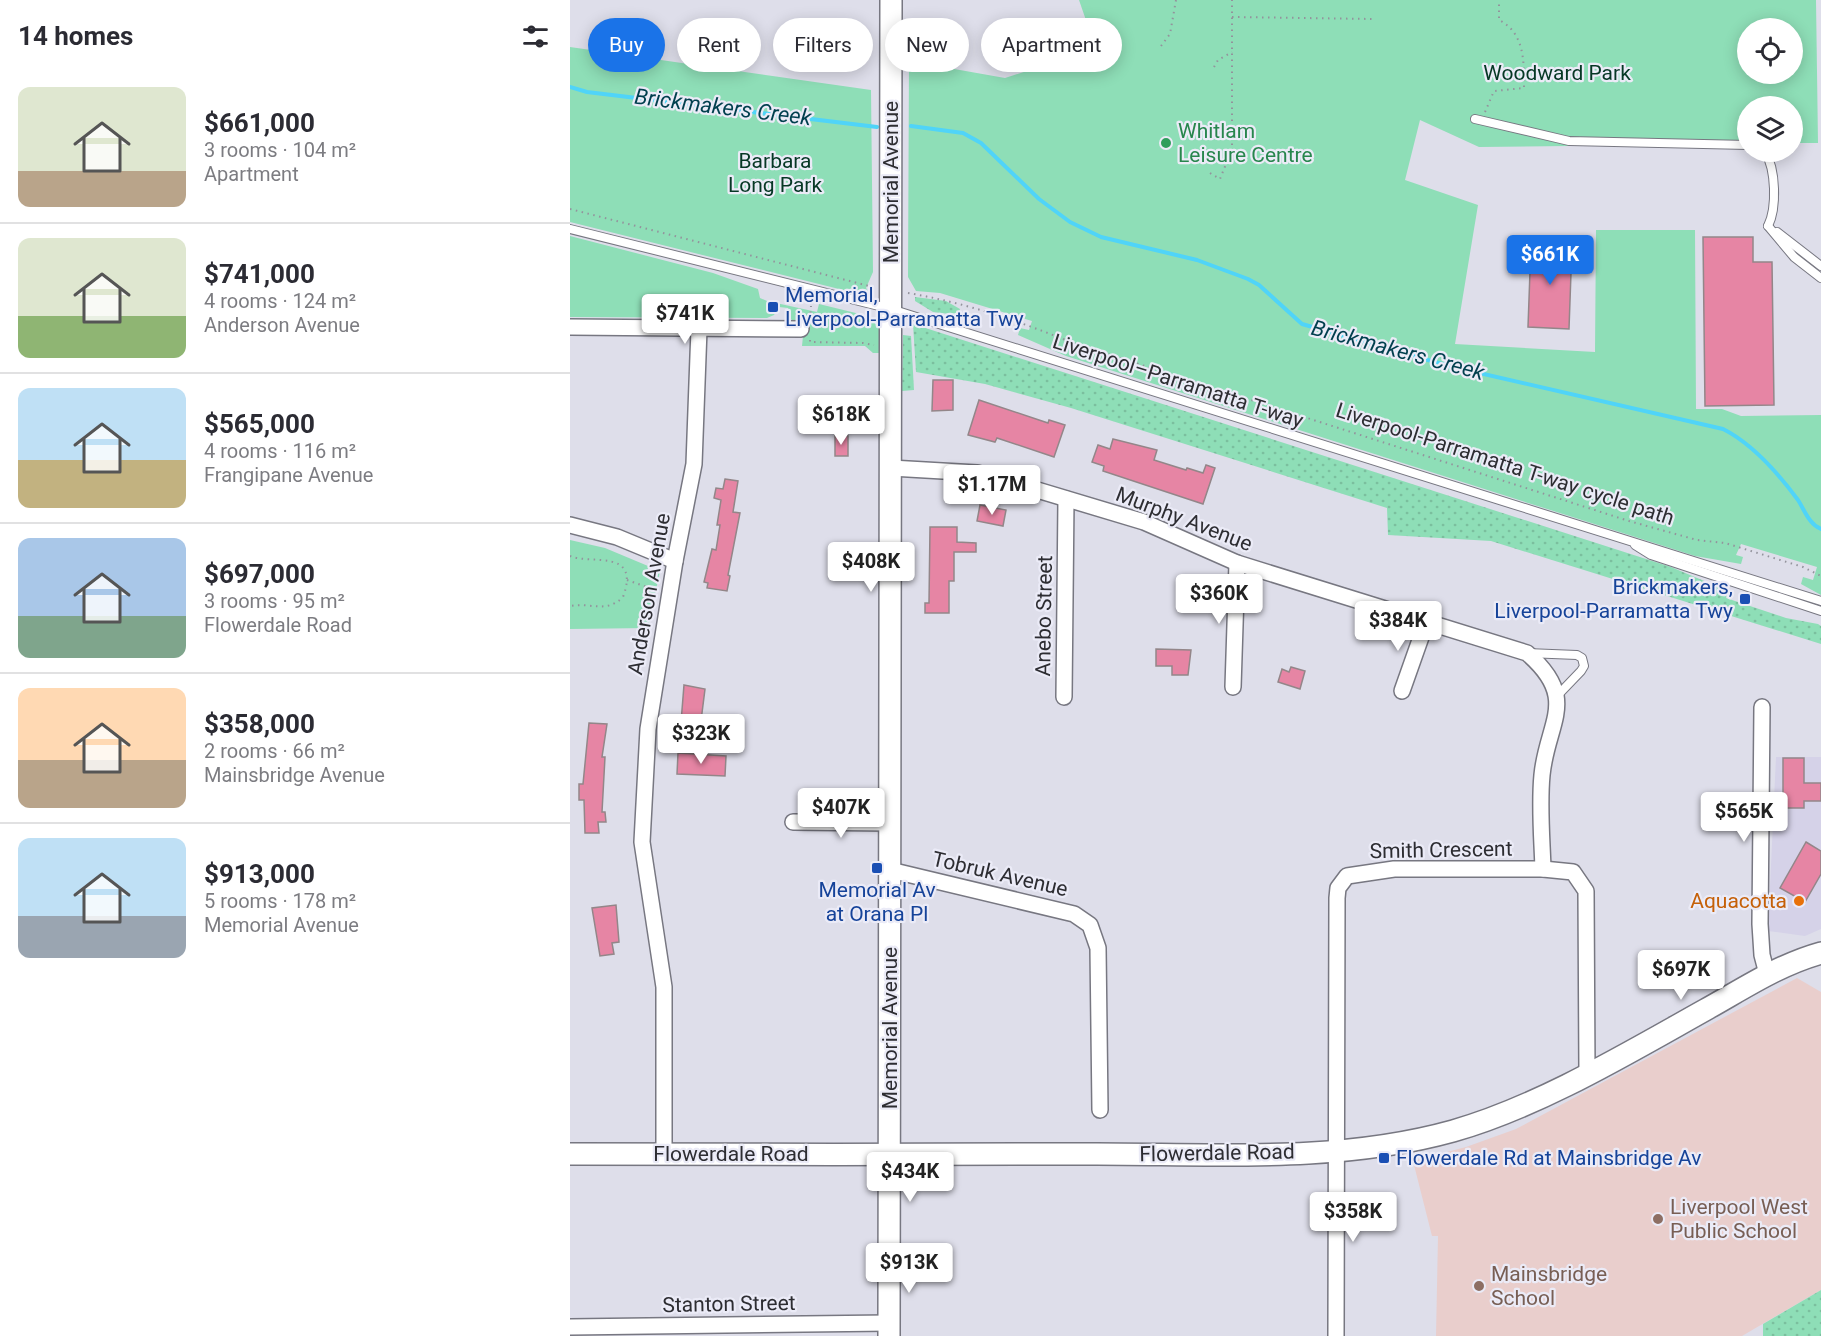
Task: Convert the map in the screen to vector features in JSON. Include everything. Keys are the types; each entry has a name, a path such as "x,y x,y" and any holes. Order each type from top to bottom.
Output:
{"street":[{"name":"Memorial Avenue","path":"889,1329 891,0"},
{"path":"570,327 807,327"},
{"name":"Anderson Avenue","path":"664,1154 664,987 642,842 648,729 669,595 694,464 699,328"},
{"name":"Murphy Avenue","path":"891,468 977,473 1144,522 1237,563 1426,624 1527,653"},
{"name":"Anebo Street","path":"1064,697 1066,499"},
{"path":"570,525 617,537 675,561"},
{"path":"1233,687 1237,563"},
{"path":"1402,691 1426,624"},
{"path":"1527,653 1549,678 1556,697 1557,718 1542,776 1543,868"},
{"path":"1762,707 1760,924 1767,974"},
{"path":"793,822 890,823"},
{"name":"Smith Crescent","path":"1335,1150 1337,898 1338,888 1347,876 1377,870 1543,868 1573,872 1586,891 1587,1073"},
{"name":"Tobruk Avenue","path":"890,870 1074,914 1090,925 1098,948 1100,1110"},
{"name":"Flowerdale Road","path":"570,1154 1220,1155 1335,1150 1416,1140 1457,1130 1507,1112 1666,1032 1767,974 1821,953"},
{"path":"1335,1150 1336,1336"},
{"name":"Stanton Street","path":"570,1327 889,1329"}],"lane":[{"path":"1479,120 1569,141 1737,145"},
{"path":"1768,226 1773,217 1771,162"},
{"path":"1768,226 1821,266"},
{"path":"1768,226 1794,257 1821,278"},
{"name":"Liverpool–Parramatta T-way","path":"570,230 891,309 1821,601"},
{"name":"Liverpool–Parramatta T-way","path":"1632,543 1651,555 1821,611"},
{"name":"Murphy Avenue","path":"1527,653 1577,655 1582,658 1584,666 1581,671 1556,697"}],"path":[{"path":"1161,46 1170,34 1176,0"},
{"path":"1210,173 1220,178 1232,149 1232,0"},
{"path":"1479,120 1494,91 1524,88 1519,37 1510,26 1499,20 1498,0"},
{"path":"1232,17 1373,19"},
{"path":"1214,67 1218,60 1232,51"},
{"path":"570,209 876,288"},
{"name":"Liverpool-Parramatta T-way cycle path","path":"906,292 965,305 1019,321 1073,343 1555,498 1697,540 1725,543 1803,567 1821,576"},
{"path":"811,306 807,327 810,342 874,345"},
{"path":"570,556 588,560 609,559 621,567 627,580 624,597 611,606 604,608 570,606"},
{"path":"627,580 669,595"}],"shaded area":[{"path":"1776,757 1821,757 1821,929 1805,936 1768,931"},
{"name":"Liverpool West Public School","path":"1797,978 1821,992 1821,1290 1742,1336 1436,1336 1438,1236 1432,1236 1413,1161 1466,1147 1516,1129"}],"green space":[{"name":"Woodward Park","path":"1079,0 1816,0 1818,143 1803,143 1803,96 1737,96 1737,144 1479,147 1420,120 1405,180 1478,205 1455,344 1595,352 1596,230 1695,230 1696,409 1722,409 1741,416 1821,415 1821,595 1801,584 1803,577 1813,580 1817,567 1741,544 1736,555 1743,557 1741,564 1695,556 1066,356 1018,335 1020,328 1029,330 1032,321 940,293 916,291 908,277 909,72 969,72 1005,78 1024,72 1122,72 1122,18 1085,18"},
{"name":"Barbara Long Park","path":"570,47 588,50 588,72 665,72 665,61 677,62 677,72 745,72 871,90 873,272 866,288 869,292 855,293 570,222"},
{"path":"570,236 713,273 758,289 760,298 767,301 817,312 819,304 868,316 879,328 879,353 873,353 865,346 802,346 803,336 807,335 807,325 794,323 788,315 788,308 779,307 774,315 767,318 570,317"},
{"path":"915,297 946,301 960,309 958,315 933,312 915,301"},
{"path":"913,324 1671,567 1728,591 1726,598 1786,618 1818,624 1821,626 1821,644 1491,541 1388,535 1387,508 1071,408 985,384 916,372"},
{"path":"903,335 911,336 914,390 902,391"},
{"path":"570,540 605,548 660,571 648,628 570,629"},
{"path":"1821,1290 1821,1336 1763,1336 1763,1324"}],"building":[{"path":"1703,237 1753,237 1753,262 1772,262 1774,405 1705,406"},
{"path":"1531,244 1572,245 1569,329 1528,327"},
{"path":"933,380 953,380 953,410 932,411"},
{"path":"979,400 1048,423 1049,420 1065,425 1054,457 997,438 995,442 968,435"},
{"path":"835,435 848,436 848,456 835,456"},
{"path":"1113,439 1157,450 1154,460 1186,470 1187,468 1203,473 1206,465 1215,468 1203,504 1103,471 1104,466 1092,462 1098,445 1110,449"},
{"path":"725,479 738,481 733,512 740,513 727,591 707,588 708,583 704,582 712,549 716,550 720,525 717,525 721,500 714,498 716,488 723,489"},
{"path":"980,505 1006,510 1003,526 977,521"},
{"path":"930,527 957,527 957,542 976,543 976,552 954,552 954,581 949,581 949,613 925,613 925,603 929,603"},
{"path":"1156,649 1191,650 1188,675 1172,675 1172,666 1156,666"},
{"path":"1291,667 1305,671 1300,689 1278,682 1282,669 1289,672"},
{"path":"684,685 705,689 701,721 705,722 702,739 680,735"},
{"path":"589,723 607,724 602,757 605,757 602,812 605,812 606,822 598,822 599,833 585,833 584,800 579,800 579,784 583,784"},
{"path":"678,753 726,756 725,776 677,774"},
{"path":"1783,758 1804,758 1804,783 1821,783 1821,801 1804,801 1804,808 1783,808"},
{"path":"1806,842 1821,851 1821,874 1805,902 1780,888"},
{"path":"616,905 619,942 612,943 614,954 600,956 592,908"}],"waterway":[{"name":"Brickmakers Creek","path":"570,87 587,92 877,127"},
{"name":"Brickmakers Creek","path":"911,126 963,133 981,143 1039,199 1070,222 1101,237 1197,260 1248,279 1259,285 1302,324 1449,366 1723,429 1745,443 1764,460 1798,500 1810,521 1821,529"}],"place":[{"name":"Whitlam Leisure Centre","path":"1166,143"},
{"name":"Memorial, Liverpool-Parramatta Twy","path":"773,307"},
{"name":"Brickmakers, Liverpool-Parramatta Twy","path":"1745,599"},
{"name":"Memorial Av at Orana Pl","path":"877,868"},
{"name":"Aquacotta","path":"1799,901"},
{"name":"Flowerdale Rd at Mainsbridge Av","path":"1384,1158"},
{"name":"Liverpool West Public School","path":"1658,1219"},
{"name":"Mainsbridge School","path":"1479,1286"}]}
